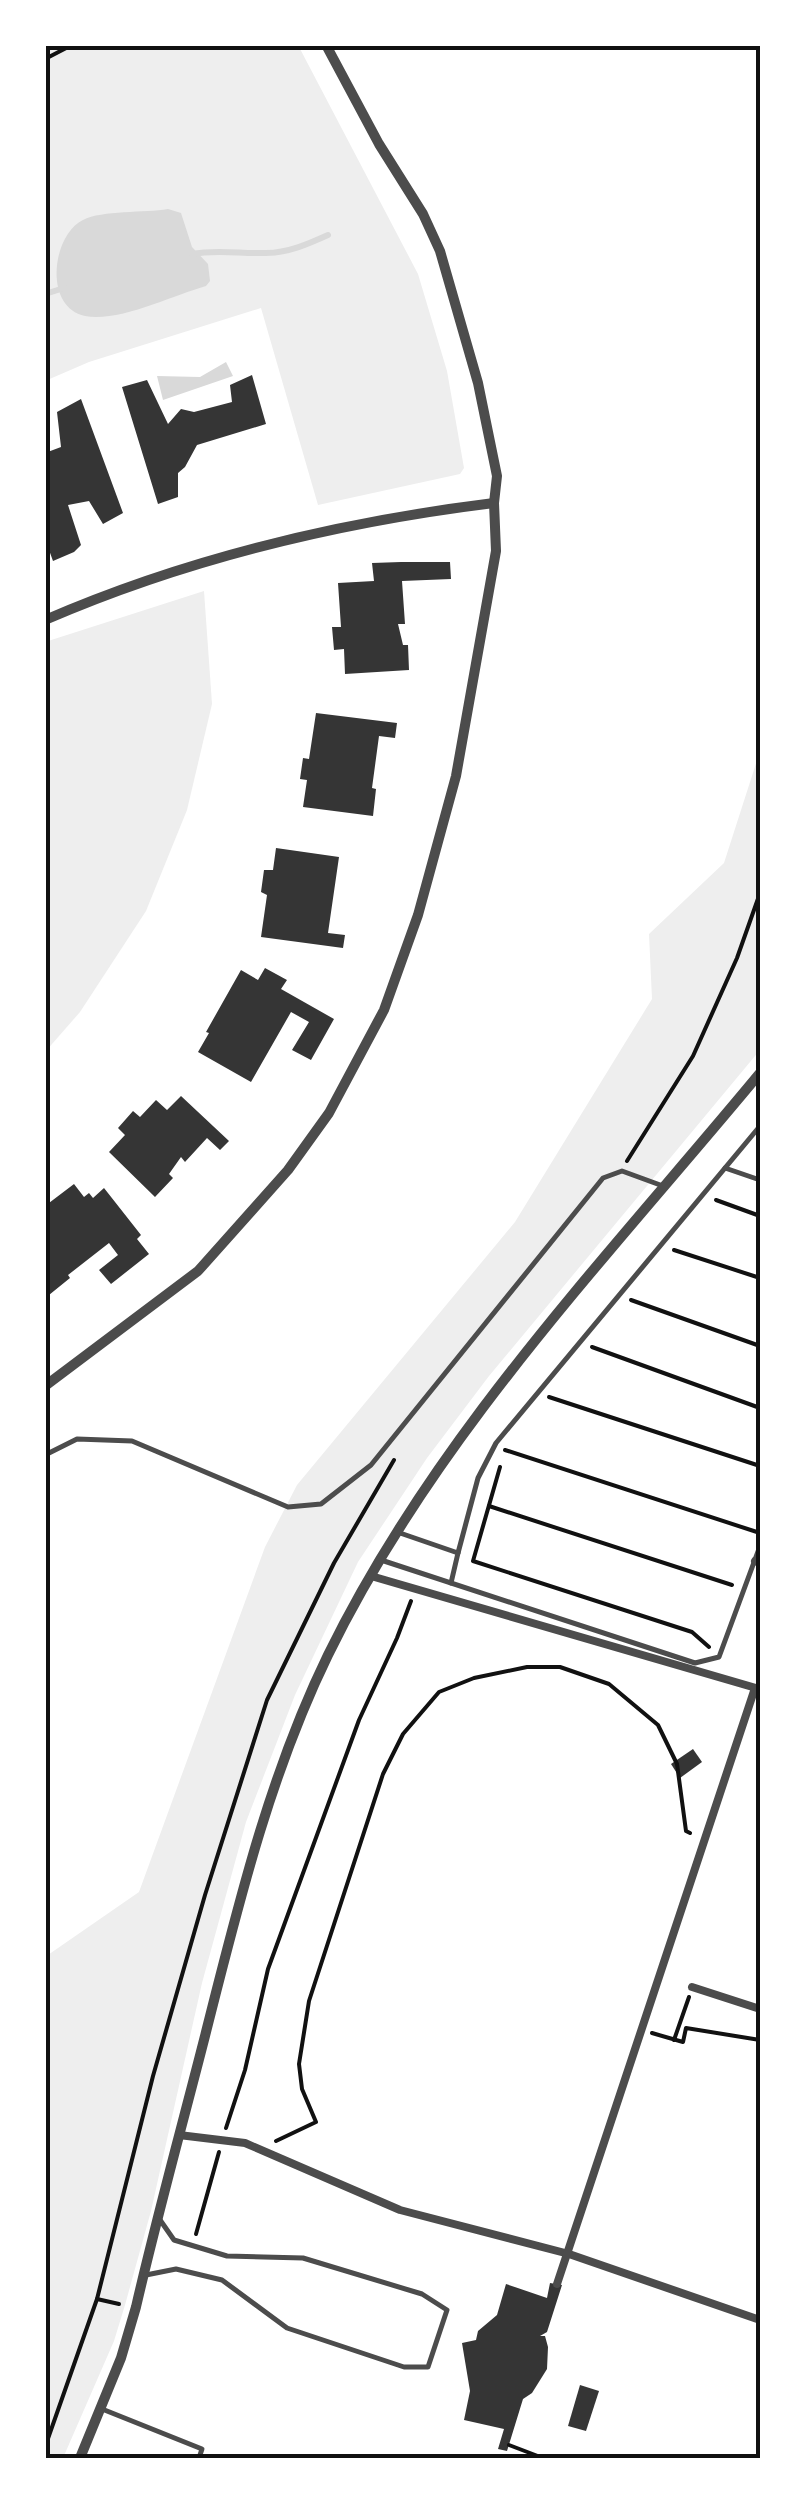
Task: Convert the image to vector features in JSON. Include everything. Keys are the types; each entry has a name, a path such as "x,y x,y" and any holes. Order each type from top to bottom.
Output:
{"street":[{"path":"45,1386 151,1309 221,1248 288,1170 329,1113 384,1010 418,916 456,776 496,551 496,476 478,383 440,251 423,214 326,45"},
{"path":"45,620 236,552 358,524 494,503"},
{"path":"80,2458 121,2358 136,2307 239,1904 287,1744 329,1652 380,1560 457,1438 760,1073"},
{"path":"371,1576 758,1688 556,2284"},
{"path":"692,1987 760,2009"},
{"path":"179,2135 245,2143 400,2210 569,2254 760,2320"}],"lane":[{"path":"451,1583 478,1478 496,1444 760,1126"},
{"path":"725,1168 760,1180"},
{"path":"45,1455 77,1439 132,1441 288,1508 321,1504 371,1465 603,1178 622,1171 666,1187"},
{"path":"398,1532 458,1554"},
{"path":"380,1560 695,1663 720,1658 760,1546"},
{"path":"143,2276 176,2269 222,2280 287,2328 404,2367 428,2367 447,2310 422,2294 303,2258 227,2256 174,2240 158,2218"},
{"path":"101,2409 202,2449 200,2458"}],"path":[{"path":"45,59 72,45"},
{"path":"636,1145 693,1056 737,958 760,893"},
{"path":"716,1200 760,1216"},
{"path":"664,1260 674,1250 760,1278"},
{"path":"622,1310 631,1300 760,1346"},
{"path":"582,1358 592,1347 760,1408"},
{"path":"549,1398 760,1466"},
{"path":"720,1658 692,1632 474,1561 505,1450 760,1533"},
{"path":"489,1506 746,1590"},
{"path":"225,2134 245,2070 268,1968 359,1720 418,1588"},
{"path":"258,2150 316,2122 302,2090 299,2064 310,2001 383,1774 403,1734 439,1692 474,1678 528,1667 560,1667 609,1684 658,1726 678,1764 686,1831 706,1840"},
{"path":"674,2040 692,1987"},
{"path":"643,2030 683,2042 686,2028 760,2040"},
{"path":"193,2245 220,2150"},
{"path":"45,2447 97,2298 136,2307"},
{"path":"509,2445 543,2458"}],"shaded area":[{"path":"45,45 298,45 418,274 447,371 464,468 460,474 318,505 261,308 89,362 45,381"},
{"path":"168,209 181,213 192,247 208,264 210,281 206,286 113,316 85,316 72,310 58,286 57,270 64,240 72,228 101,215"},
{"path":"226,362 233,376 163,400 157,376 200,377"},
{"path":"204,591 212,704 187,810 146,911 80,1012 45,1052 45,642"},
{"path":"760,751 760,1050 489,1376 427,1458 358,1562 295,1695 246,1822 202,1983 151,2211 114,2341 63,2458 45,2458 45,1957 139,1892 265,1547 297,1485 515,1222 652,999 649,934 724,863"}],"building":[{"path":"252,375 266,424 197,445 178,473 178,497 158,504 122,387 147,380 168,424 181,409 194,412 232,402 230,385"},
{"path":"81,399 123,513 103,524 89,501 68,505 81,545 53,561 45,539 45,453 61,447 57,412"},
{"path":"450,562 451,579 402,581 405,624 398,624 403,645 408,645 409,670 345,674 344,649 334,650 332,627 341,627 338,583 374,581 372,563"},
{"path":"316,713 397,723 395,738 379,736 372,788 376,789 373,816 303,807 307,780 300,779 303,758 309,759"},
{"path":"276,848 339,857 328,933 345,935 343,948 261,937 267,895 261,892 264,870 273,870"},
{"path":"265,968 287,980 281,989 334,1019 311,1060 292,1050 309,1022 291,1012 251,1082 198,1052 241,970 258,980"},
{"path":"181,1096 229,1141 220,1150 207,1138 185,1162 181,1157 169,1174 173,1178 155,1197 109,1152 125,1135 118,1128 133,1111 140,1117 156,1100 167,1110"},
{"path":"74,1184 84,1197 89,1193 93,1198 104,1188 141,1235 137,1239 149,1254 111,1284 99,1270 118,1255 109,1243 49,1295 45,1290 45,1206"},
{"path":"693,1749 702,1762 680,1778 671,1764"},
{"path":"550,2283 562,2285 547,2332 540,2336 545,2336 548,2347 547,2369 532,2393 523,2399 507,2451 498,2449 504,2429 464,2420 470,2391 462,2343 476,2340 478,2331 497,2315 506,2284 547,2298"},
{"path":"580,2385 599,2391 586,2431 568,2426"}],"waterway":[{"path":"192,254 274,253 328,235"},
{"path":"45,294 64,288"}]}
